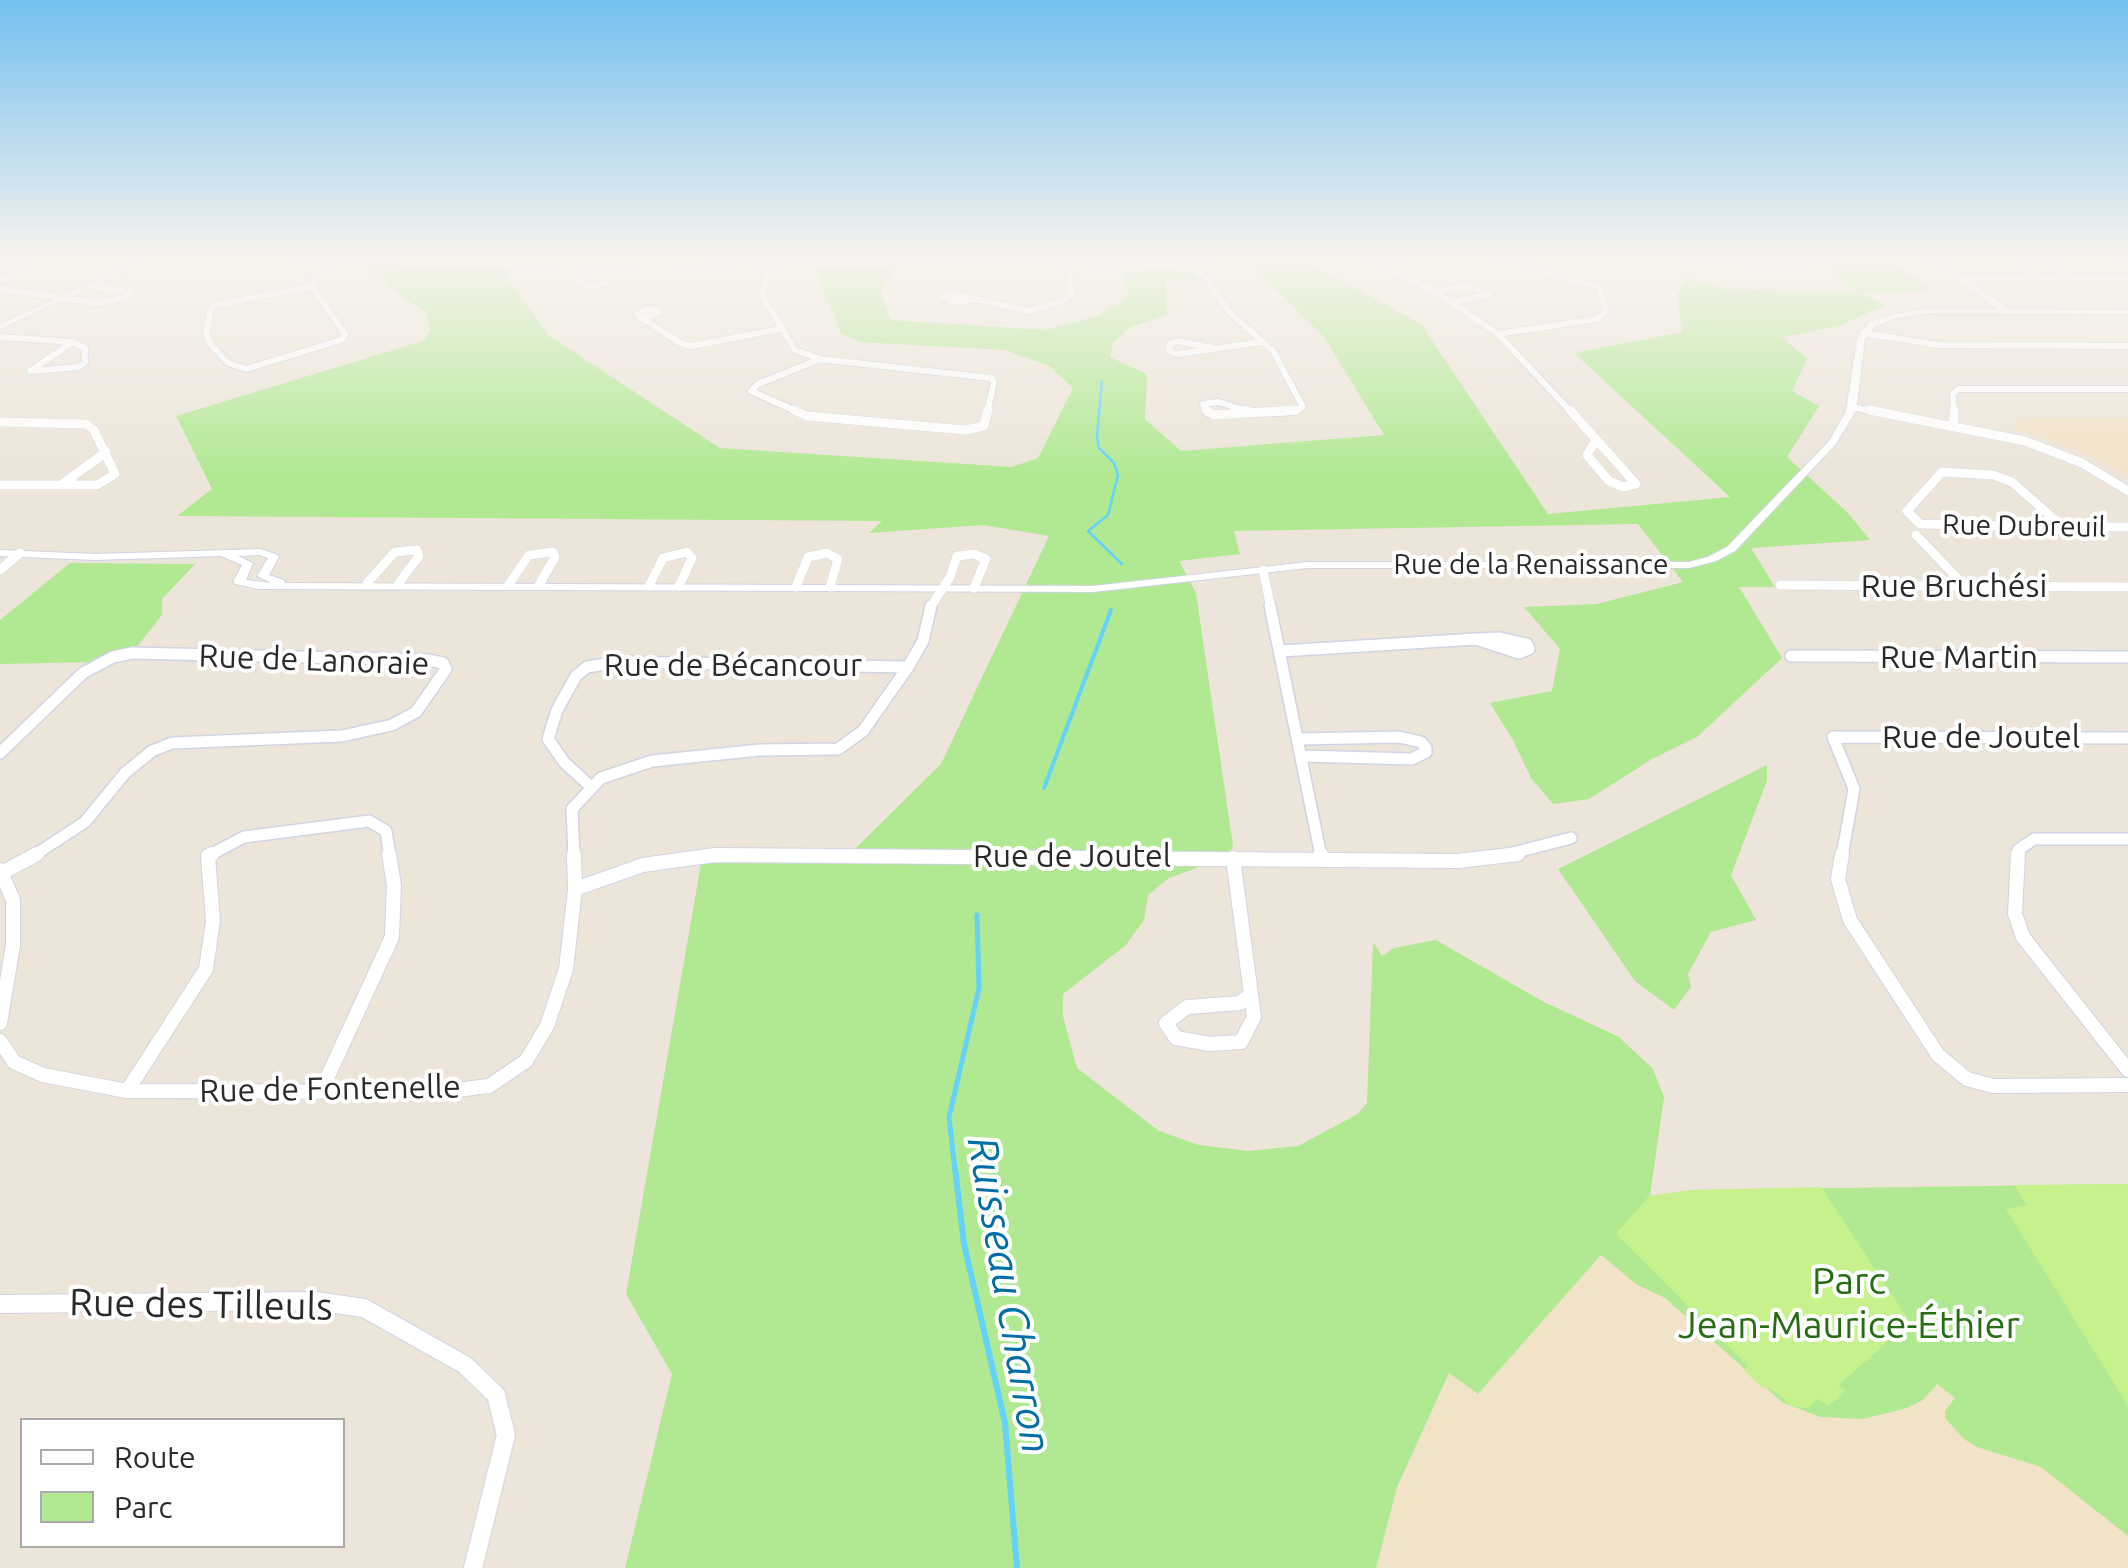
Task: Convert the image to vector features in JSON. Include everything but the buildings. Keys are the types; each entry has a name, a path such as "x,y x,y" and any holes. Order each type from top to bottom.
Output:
{"street":[{"path":"207,330 211,345 228,363 246,369 342,340 342,330"},
{"path":"661,330 692,346 775,330"},
{"path":"782,330 793,348 820,359 991,378 984,426 965,430 807,416 751,392 758,384 820,359"},
{"path":"1248,330 1274,354 1303,408 1212,415 1204,404 1219,402 1250,412"},
{"path":"1493,330 1498,334 1596,440 1636,484 1623,486 1609,481 1587,455 1596,440"},
{"path":"1498,334 1524,330"},
{"path":"1863,334 1867,330"},
{"path":"1863,334 1938,345 2128,346"},
{"name":"Rue de la Renaissance","path":"225,555 248,562 238,578 242,584 942,588 1114,588 1342,564 1648,567 1712,559 1734,546 1836,439 1852,405 1863,334"},
{"path":"0,337 73,342 85,348 85,362 79,367 60,373 30,371 73,342"},
{"path":"1213,348 1177,341 1170,344 1169,351 1213,348 1262,342"},
{"path":"1954,423 1953,394 1958,389 2128,390"},
{"path":"1852,405 2050,444 2128,481"},
{"path":"0,422 86,424 106,452 115,474 97,485 0,485"},
{"path":"1954,423 2054,451 2090,467 2128,491"},
{"path":"61,485 106,452"},
{"path":"1965,586 1907,510 1942,472 1993,475 2012,482 2063,527"},
{"name":"Rue Dubreuil","path":"1918,529 2128,527"},
{"path":"367,584 395,552 419,551 398,584"},
{"path":"509,584 529,555 553,552 555,556 539,585"},
{"path":"649,586 663,558 687,552 692,558 680,586"},
{"path":"796,587 808,557 827,552 838,557 830,587"},
{"path":"0,553 95,558 271,554 274,558 262,576 286,583"},
{"path":"0,570 20,554"},
{"path":"590,786 622,768 652,760 760,750 838,749 862,731 908,667 922,641 932,600 950,578 956,557 974,554 986,560 974,588"},
{"path":"1263,570 1322,859"},
{"name":"Rue Bruchési","path":"1780,585 2128,587"},
{"path":"1281,651 1476,639"},
{"name":"Rue de Lanoraie","path":"0,753 83,672 113,657 132,654 428,660 443,662 446,669 416,712 392,724 342,736 172,743 152,751 125,773 85,822 45,850 1,871"},
{"name":"Rue Martin","path":"1791,656 2128,657"},
{"name":"Rue de Bécancour","path":"590,786 564,762 548,739 557,710 576,676 586,667 619,662 908,667"},
{"path":"1299,739 1399,737 1420,742 1426,748 1426,752 1412,759 1302,756"},
{"name":"Rue de Joutel","path":"2128,738 1834,737 1854,789 1838,879 1850,920 1938,1055 1966,1079 1994,1086 2128,1085"},
{"name":"Rue de Fontenelle","path":"0,1041 14,1062 43,1075 127,1091 440,1092 489,1086 526,1061 546,1026 566,969 575,889 572,808 590,786"},
{"path":"127,1091 206,969 213,920 208,856 244,837 368,821 386,832 394,886 392,937 322,1089"},
{"name":"Rue de Joutel","path":"575,889 643,865 715,855 1493,858 1571,838"},
{"path":"2128,839 2034,839 2018,850 2015,914 2023,937 2128,1070"},
{"path":"1233,858 1254,1018 1242,1042 1210,1044 1176,1038 1166,1023 1187,1007 1240,1003 1250,995"},
{"path":"0,1023 13,945 13,900 1,871"},
{"name":"Rue des Tilleuls","path":"0,1304 315,1301 364,1308 465,1365 496,1395 506,1434 473,1568"}],"shaded area":[{"path":"2020,418 2128,418 2128,475 2077,450 2013,429"},
{"path":"2128,1184 2128,1568 1376,1568 1397,1487 1449,1372 1479,1394 1616,1234 1693,1190"}],"green space":[{"name":"Parc Jean-Maurice-Éthier","path":"431,330 545,330 720,448 1012,467 1038,458 1073,388 1049,366 1005,350 860,342 840,330 1127,330 1113,342 1110,357 1147,374 1145,419 1181,451 1384,435 1317,330 1425,330 1548,514 1730,497 1574,353 1683,330 1817,330 1782,337 1807,359 1792,391 1819,406 1787,457 1847,512 1870,540 1751,548 1775,587 1739,587 1782,658 1697,737 1652,759 1589,799 1553,804 1531,778 1490,703 1552,691 1560,649 1524,607 1597,604 1683,582 1638,524 1234,531 1240,554 1179,561 1196,593 1233,846 1228,857 1169,878 1148,895 1144,920 1126,945 1063,994 1063,1016 1077,1068 1159,1131 1199,1145 1249,1151 1298,1146 1358,1114 1367,1103 1373,942 1382,956 1394,948 1436,940 1542,1001 1619,1037 1653,1069 1664,1097 1650,1196 1693,1190 2128,1184 2128,1536 2041,1467 1977,1447 1964,1439 1945,1418 1945,1411 1955,1398 1937,1384 1923,1400 1907,1408 1863,1419 1820,1417 1782,1402 1665,1298 1636,1284 1601,1255 1478,1394 1449,1373 1397,1487 1376,1568 625,1568 672,1374 626,1294 702,858 851,853 941,764 1049,536 983,525 869,533 882,521 177,516 212,489 176,416 423,341"},
{"path":"70,563 195,564 162,599 162,615 132,653 97,662 0,664 0,620"},
{"path":"1767,765 1767,781 1731,875 1756,920 1711,932 1688,974 1691,987 1674,1010 1635,981 1558,869"},
{"path":"2128,1184 2128,1406 2006,1209 2027,1205 2014,1185"},
{"name":"Parc Jean-Maurice-Éthier","path":"1821,1187 1910,1322 1839,1385 1845,1391 1829,1406 1817,1399 1808,1409 1791,1405 1768,1387 1764,1389 1744,1371 1748,1366 1616,1234 1649,1196 1693,1190"}],"waterway":[{"name":"Ruisseau Charron","path":"1102,381 1097,437 1099,448 1114,463 1118,475 1108,515 1088,531 1122,564"},
{"name":"Ruisseau Charron","path":"1044,788 1111,610"},
{"name":"Ruisseau Charron","path":"955,1171 949,1117 979,988 977,915"},
{"name":"Ruisseau Charron","path":"955,1168 964,1244 1005,1423 1017,1568"}]}
